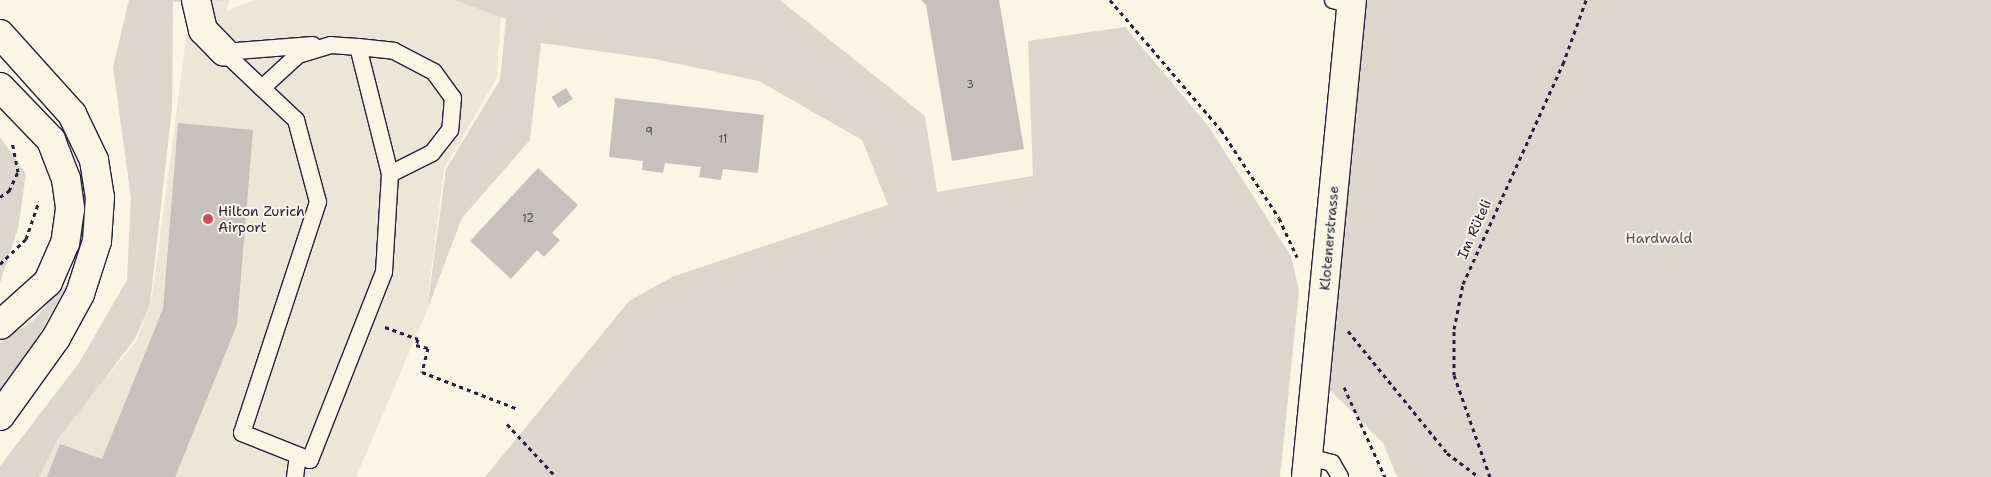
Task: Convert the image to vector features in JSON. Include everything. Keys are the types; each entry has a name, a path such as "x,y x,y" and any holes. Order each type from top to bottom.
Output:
{"main road":[{"path":"196,0 203,30 224,52"},
{"name":"Klotenerstrasse","path":"1307,467 1323,308 1346,2"},
{"path":"0,34 57,95 81,131 99,180 100,222 91,266 70,315 0,416"},
{"path":"0,87 51,140 66,179 70,209 65,243 48,282 0,325"}],"lane":[{"path":"262,88 298,55 332,45"},
{"path":"224,52 261,46 332,45 358,47 394,52 434,72 454,98 450,130 432,153 390,174"},
{"path":"224,52 296,120 318,202 242,433 310,460 384,272 390,174 358,47"},
{"path":"295,477 298,456"},
{"path":"1307,467 1332,463 1340,477"}],"path":[{"path":"1110,0 1196,96 1279,218"},
{"name":"Im Rüteli","path":"1490,477 1454,375 1454,329 1463,284 1563,64 1586,0"},
{"path":"0,197 16,181 18,172 11,136 22,147"},
{"path":"0,264 26,239 39,196"},
{"path":"1323,308 1341,322 1393,383 1447,453 1479,477"},
{"path":"400,332 428,348 422,372 518,409"},
{"path":"1319,354 1342,384 1385,477"},
{"path":"507,424 556,477"}],"shaded area":[{"path":"191,0 229,0 227,11 253,0 458,0 501,13 497,77 444,169 426,313 356,477 38,477 57,435 137,341 152,298"}],"green space":[{"path":"129,0 234,0 173,2 172,108 150,304 135,339 58,439 39,477 0,477 0,466 79,363 127,280 131,198 113,67"},
{"path":"455,0 780,0 925,116 937,192 1033,176 1028,41 1125,27 1209,127 1291,256 1299,290 1280,477 485,477 629,301 672,277 888,205 862,140 759,81 655,59 541,43 530,140 462,218 427,310 446,169 500,80 506,19"},
{"name":"Hardwald","path":"1363,0 1991,0 1991,477 1397,477 1383,443 1327,387"},
{"path":"0,137 26,174 18,228 0,283"},
{"path":"66,287 31,349 0,391 0,342 34,320 59,289"}],"building":[{"path":"921,0 999,0 1024,149 952,161 926,5"},
{"path":"566,88 573,99 558,108 552,97"},
{"path":"615,98 764,115 758,173 723,169 721,180 699,177 701,167 665,163 663,173 642,170 643,161 609,157"},
{"name":"Hilton Zurich Airport","path":"178,123 253,130 237,325 175,477 47,477 60,444 102,459 163,309"},
{"path":"538,168 578,205 552,233 560,240 544,257 537,250 511,279 470,241"}],"place":[{"name":"Hilton Zurich Airport","path":"208,219"}]}
